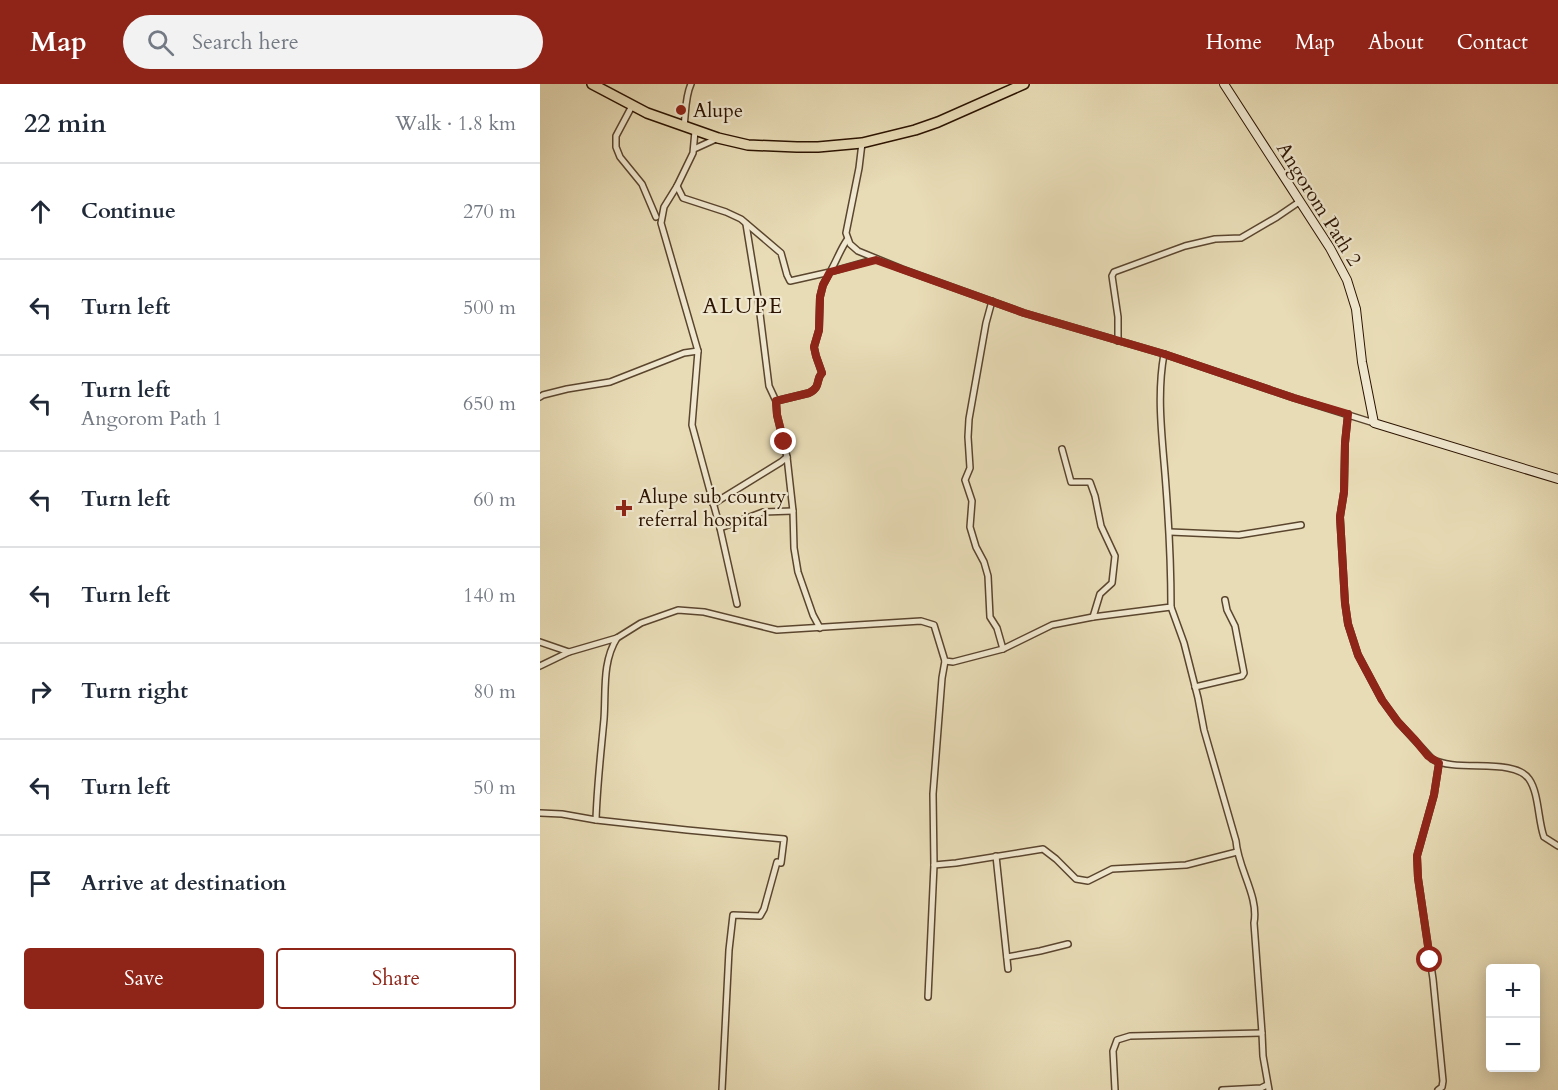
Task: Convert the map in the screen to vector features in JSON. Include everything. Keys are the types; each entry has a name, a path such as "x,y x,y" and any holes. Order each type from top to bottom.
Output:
{"highway":[{"path":"592,84 632,106 683,127 717,138 764,147 818,147 862,143 915,130 1024,84"}],"street":[{"path":"683,127 687,110 687,93 691,84"},
{"name":"Angorom Path 2","path":"1224,84 1330,248 1347,280 1358,321 1362,362 1374,423"},
{"path":"632,106 616,136 615,147 620,157 642,184 656,217"},
{"path":"695,131 694,149 688,165 664,207 661,223 698,351 692,425 720,528 737,603"},
{"path":"694,149 717,138"},
{"path":"862,143 847,225 847,240 853,249 876,260 1024,313 1164,354 1294,398 1558,479"},
{"path":"677,186 683,198 741,219 781,253 790,281 876,260"},
{"path":"1118,341 1119,317 1112,276 1114,272 1185,246 1215,239 1247,236 1299,202"},
{"path":"746,224 769,386 776,401 787,457 798,572 820,628"},
{"path":"776,401 809,393 818,384 819,375 822,373 814,347 819,330 820,297 823,285 847,240"},
{"path":"992,301 986,322 969,419 970,468 965,480 972,501 970,527 988,576 990,617 997,628 1003,650"},
{"path":"540,397 543,394 610,382 684,353 698,351"},
{"path":"1164,354 1159,400 1170,532 1171,607 1184,643 1204,730 1255,915 1263,1056 1268,1088 1222,1090"},
{"path":"1348,414 1344,492 1340,517 1345,603 1348,624 1358,655 1382,700 1428,756 1439,763 1509,768 1526,774 1534,789 1544,837 1558,846"},
{"path":"1062,449 1071,482 1090,482 1101,526 1115,556 1112,583 1100,594 1093,618"},
{"path":"713,504 787,457"},
{"path":"720,528 763,512 793,511"},
{"path":"1170,532 1239,536 1301,525"},
{"path":"1195,687 1242,676 1244,673 1235,626 1225,600"},
{"path":"945,661 953,662 1003,650 1052,625 1171,607"},
{"path":"540,666 569,652 617,638 641,623 678,610 704,612 777,630 921,621 934,625 945,661 933,794 934,865 928,997"},
{"path":"596,820 606,669 611,649 617,638"},
{"path":"540,642 569,652"},
{"path":"1438,1090 1442,1087 1443,1081 1417,856 1434,795 1439,763"},
{"path":"540,813 784,839 781,863 777,862 760,916 733,915 722,1090"},
{"path":"934,865 1043,849 1076,879 1088,881 1112,869 1186,865 1237,852"},
{"path":"996,856 1008,969"},
{"path":"1007,957 1068,944"},
{"path":"1115,1090 1113,1052 1117,1040 1130,1036 1262,1032"}],"place":[{"name":"Alupe","path":"681,110"},
{"name":"Alupe sub county referral hospital","path":"624,508"}],"district":[{"name":"ALUPE","path":"743,306"}],"route":[{"path":"784,442 776,401 814,390 818,384 819,375 822,373 814,347 819,330 819,304 823,285 830,272 876,260 1024,313 1164,354 1348,414 1343,472 1344,492 1340,517 1348,624 1358,655 1382,700 1428,756 1439,763 1434,795 1417,856 1430,960"}]}
